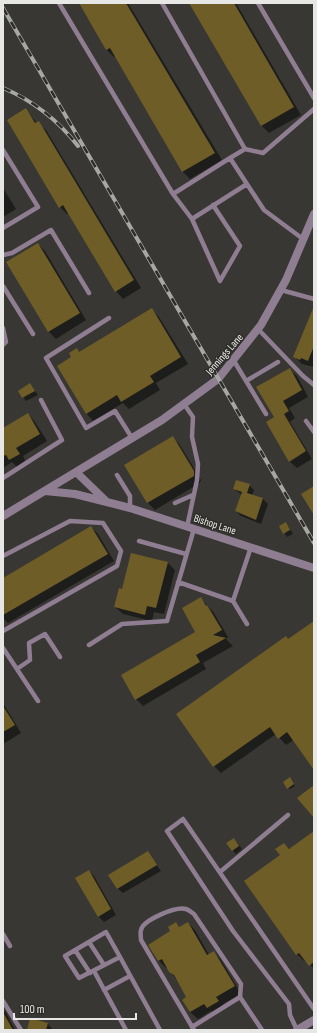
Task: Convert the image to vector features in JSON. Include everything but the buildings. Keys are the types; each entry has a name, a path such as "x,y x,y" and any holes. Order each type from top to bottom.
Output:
{"street":[{"name":"Jennings Lane","path":"76,472 184,404 218,379 234,361 258,329 281,290 314,214"},
{"path":"3,516 76,472"},
{"name":"Bishop Lane","path":"76,472 109,503"},
{"name":"Bishop Lane","path":"45,491 76,494 130,508 314,568"},
{"path":"297,1030 314,1020"}],"lane":[{"path":"59,3 173,194 192,219 220,282 240,246 213,205"},
{"path":"162,3 245,148"},
{"path":"258,3 314,98"},
{"path":"310,89 314,85"},
{"path":"173,194 245,148 263,152 314,109"},
{"path":"3,150 38,207 3,228"},
{"path":"230,158 264,210 303,239"},
{"path":"192,219 247,184"},
{"path":"3,255 12,253 51,230 89,293"},
{"path":"3,286 33,334"},
{"path":"281,290 314,299"},
{"path":"109,318 46,358 86,428 116,411 132,438"},
{"path":"3,328 6,342 3,346"},
{"path":"258,329 303,376 314,385"},
{"path":"234,361 266,414"},
{"path":"246,381 278,362"},
{"path":"3,478 62,440 41,400"},
{"path":"89,644 122,624 167,621 186,554 193,495 198,480 198,464 192,437 193,417 184,404"},
{"path":"306,421 314,432"},
{"path":"117,475 130,496 130,508"},
{"path":"175,503 193,495"},
{"path":"3,556 70,521 104,523 121,551 117,566 3,631"},
{"path":"139,541 186,554"},
{"path":"233,601 251,548"},
{"path":"178,582 233,601 247,624"},
{"path":"17,669 30,660 29,643 45,634 60,658"},
{"path":"3,648 38,701"},
{"path":"220,872 288,814"},
{"path":"297,1030 290,1016 289,1004 233,931 167,831 183,819 314,1009"},
{"path":"240,997 193,1028 142,940 141,930 145,924 167,912 179,908 187,909 194,914 241,984 240,997 262,1030"},
{"path":"120,957 79,978 65,956 106,932 120,957 130,976 160,1030"},
{"path":"3,934 10,946"},
{"path":"89,942 104,966"},
{"path":"75,950 104,990 126,1030"},
{"path":"104,990 130,976"},
{"path":"3,1001 21,1030"}],"railway":[{"path":"3,8 314,543"},
{"path":"3,88 35,105 62,127 78,146"}]}
